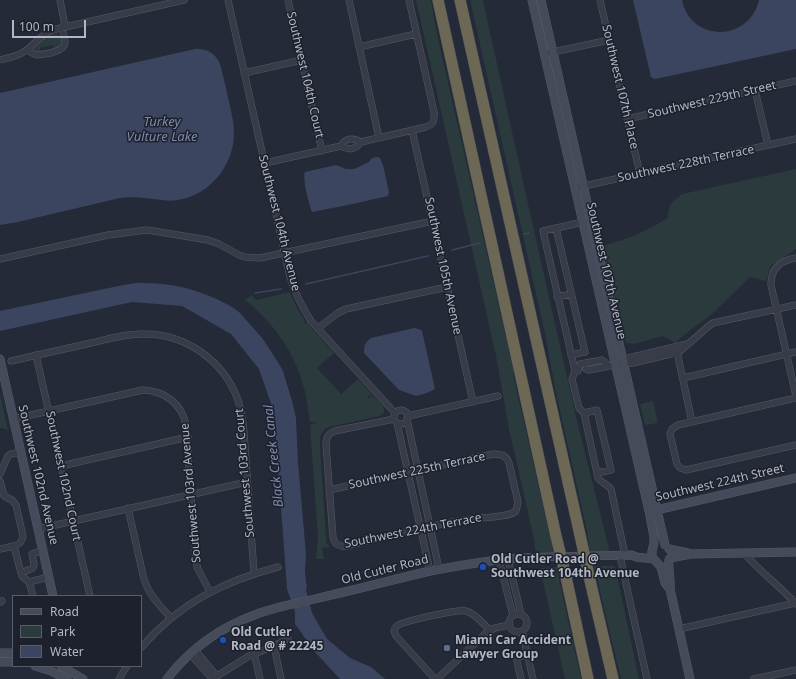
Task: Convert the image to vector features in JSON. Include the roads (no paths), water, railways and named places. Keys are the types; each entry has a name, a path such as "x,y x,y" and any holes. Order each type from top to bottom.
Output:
{"highway":[{"path":"438,0 588,679"},
{"path":"460,0 589,576 614,679"}],"street":[{"path":"27,50 37,55 60,50 64,45 65,42 60,0"},
{"path":"0,60 18,55 27,50 45,33 52,30 184,0"},
{"name":"Southwest 104th Avenue","path":"228,0 294,290 311,321 396,418 430,571"},
{"name":"Southwest 104th Court","path":"288,0 322,150"},
{"path":"349,0 379,138"},
{"path":"341,146 346,149 352,149 357,147 361,142 428,127 433,122 434,112 409,0"},
{"name":"Southwest 107th Avenue","path":"532,0 544,54 579,187 583,222 619,363"},
{"name":"Southwest 107th Avenue","path":"541,0 553,52 579,187 619,363 653,510 667,547"},
{"name":"Southwest 107th Place","path":"600,0 640,174"},
{"path":"359,47 416,34"},
{"path":"544,54 609,40"},
{"path":"244,73 302,60"},
{"name":"Southwest 229th Street","path":"627,118 796,81"},
{"path":"755,90 768,146"},
{"name":"Southwest 105th Avenue","path":"412,130 473,402"},
{"path":"264,163 341,146 345,141 351,139 361,142"},
{"name":"Southwest 228th Terrace","path":"579,187 796,139"},
{"path":"0,259 108,235 147,230 208,240 219,244 239,256 260,258 433,221"},
{"path":"576,371 542,231 583,222"},
{"path":"556,228 585,352 571,355"},
{"path":"796,258 784,261 777,266 772,274 771,285 796,397 678,425 672,429 670,435 677,464 684,470 796,445"},
{"path":"318,328 346,309 447,287"},
{"path":"557,297 571,294"},
{"path":"576,371 606,363 619,363 676,353 681,351 688,343 714,323 796,305"},
{"name":"Southwest 103rd Court","path":"11,361 123,336 142,334 166,336 190,345 210,358 226,376 235,392 241,411 244,432 254,573"},
{"path":"586,369 589,370 619,363 688,343"},
{"path":"668,349 676,353 692,422"},
{"path":"683,378 796,352"},
{"name":"Southwest 102nd Court","path":"36,355 90,595"},
{"path":"658,357 677,360 680,366"},
{"name":"Southwest 102nd Avenue","path":"0,359 53,595"},
{"path":"606,363 602,360 580,364 572,379 579,408 584,413 597,473 600,480 611,489 626,556 647,679"},
{"name":"Southwest 103rd Avenue","path":"48,410 146,390 155,391 164,395 177,405 185,419 188,437 197,566 210,592"},
{"path":"329,490 326,445 327,437 330,433 396,418 404,424 408,418 498,396"},
{"path":"13,419 48,410"},
{"path":"396,418 398,411 403,410 408,418 439,569"},
{"path":"584,413 597,410 611,470 597,473"},
{"path":"61,466 188,437"},
{"path":"0,474 7,457 11,454 21,452"},
{"name":"Southwest 225th Terrace","path":"329,490 492,454 500,454 507,459 509,463 518,502 517,509 514,512"},
{"name":"Southwest 224th Street","path":"653,510 796,478"},
{"path":"0,481 3,494 16,505 23,534 22,541 18,544 0,549"},
{"path":"38,528 247,482"},
{"name":"Southwest 224th Terrace","path":"329,490 332,537 336,544 340,546 430,526 473,518 508,515 514,512"},
{"path":"0,500 8,499"},
{"path":"128,508 145,584 156,601 171,618"},
{"name":"Southwest 107th Avenue","path":"653,510 653,549"},
{"path":"670,589 665,583 662,569 652,554 653,549 659,544 691,554"},
{"path":"14,546 21,572 24,577 32,581 49,578"},
{"path":"667,547 671,553 668,567 671,582 670,589 690,679"},
{"name":"Old Cutler Road","path":"626,556 653,549"},
{"path":"21,572 33,568 32,554 43,550"},
{"path":"656,561 663,562 669,559 691,554 796,552"},
{"path":"744,553 796,603"},
{"name":"Old Cutler Road","path":"167,679 178,665 214,635 257,614 430,571 466,564 508,559 571,556 626,556 656,561"},
{"path":"508,559 521,614 527,620 527,627 520,632 514,631 509,625 509,619 513,615 521,614"},
{"path":"499,560 513,615"},
{"path":"142,647 152,635 171,618 210,592 230,582 254,573 278,567"},
{"path":"30,570 33,595"},
{"path":"505,586 514,584"},
{"path":"679,628 796,603"},
{"path":"490,630 472,613 464,610 456,610 404,622 396,626 394,631 396,636 436,679 490,630 509,625"},
{"path":"522,631 533,679"},
{"path":"193,652 215,674 214,678 254,653 288,639"},
{"path":"274,646 281,679"},
{"path":"0,653 12,653"},
{"path":"254,653 260,679"},
{"path":"521,679 516,657 528,655"},
{"path":"0,662 12,662"},
{"path":"38,667 67,679"},
{"path":"57,674 60,667"},
{"path":"63,667 83,679"},
{"path":"119,679 124,667"},
{"path":"754,679 796,670"}],"water":[{"path":"633,0 682,0 687,14 696,24 707,30 720,32 732,30 744,24 753,14 759,0 796,0 796,49 654,79 651,77"},
{"name":"Turkey Vulture Lake","path":"195,49 208,51 214,55 219,62 234,126 233,145 230,156 225,167 210,185 190,197 174,201 135,197 120,198 0,225 0,93"},
{"path":"372,158 380,158 383,165 389,192 388,196 312,212 305,186 305,172 336,165 346,169 354,169 369,162"},
{"name":"Black Creek Canal","path":"136,283 158,283 178,286 209,295 230,306 240,313 263,339 279,364 283,371 296,418 298,463 306,554 306,590 312,613 327,639 350,658 371,667 385,679 340,679 315,652 295,624 295,612 287,589 274,412 259,369 231,334 182,306 132,302 0,331 0,311"},
{"path":"414,328 422,331 435,389 416,396 399,390 364,353 365,344 371,338"}],"waterway":[{"path":"524,234 529,233"},
{"path":"452,250 480,243"},
{"path":"306,284 428,256"},
{"path":"255,293 281,289"}],"place":[{"name":"Old Cutler Road @ Southwest 104th Avenue","path":"483,567"},
{"name":"Old Cutler Road @ # 22245","path":"223,640"},
{"name":"Miami Car Accident Lawyer Group","path":"447,648"}]}
